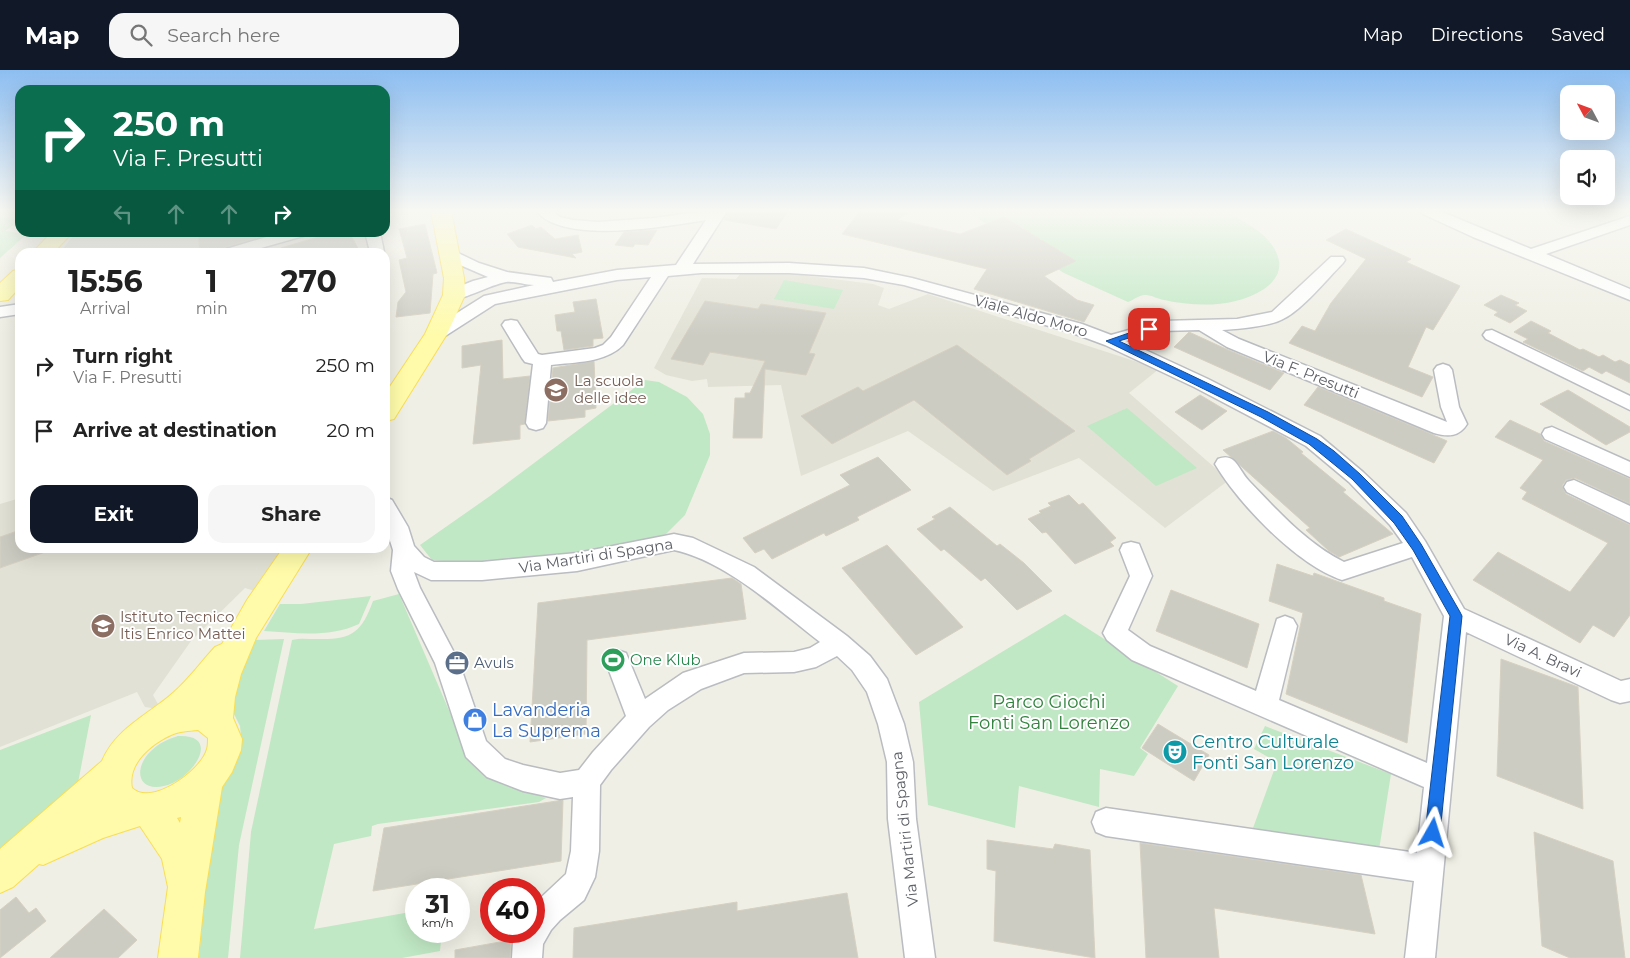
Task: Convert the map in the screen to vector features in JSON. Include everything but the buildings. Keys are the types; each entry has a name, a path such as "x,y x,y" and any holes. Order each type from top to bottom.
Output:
{"main road":[{"path":"390,405 436,334 454,295 454,278 450,255"},
{"path":"0,295 15,280"},
{"path":"186,892 179,852 144,809 128,806 120,800 115,792 113,782 115,771 132,744 162,723 187,701 218,666 239,638 295,553"},
{"path":"216,721 217,700 239,638"},
{"path":"9,867 66,835 144,809 179,800 205,782 220,762 226,742 225,734 216,721 198,715 186,716 162,723"},
{"path":"9,867 115,771"},
{"path":"178,958 186,892 205,782"}],"street":[{"path":"511,325 532,358 542,361 598,353 609,349 618,341 687,252"},
{"path":"1527,252 1630,295"},
{"path":"1531,254 1536,252"},
{"name":"Viale Aldo Moro","path":"450,255 477,269 504,278 578,282"},
{"name":"Viale Aldo Moro","path":"436,334 490,300 578,282 673,269 807,259 855,272 906,281 1042,317 1111,341 1201,383 1313,441 1356,477 1398,520 1417,547 1456,616"},
{"path":"1111,341 1136,332 1162,326 1237,324 1277,316 1291,305 1337,260"},
{"name":"Viale Aldo Moro","path":"454,295 479,284 504,278"},
{"name":"Viale Aldo Moro","path":"454,295 490,300"},
{"path":"0,312 15,310"},
{"name":"Via F. Presutti","path":"1202,324 1242,347 1440,428 1452,429 1457,424 1450,407 1443,370"},
{"path":"1492,335 1630,404"},
{"path":"536,423 542,361"},
{"path":"1552,434 1630,470"},
{"path":"1225,464 1236,481 1274,521 1316,558 1342,571 1417,547"},
{"path":"1574,487 1630,515"},
{"path":"390,514 397,527 404,550 402,571 419,611 447,662 475,748 496,768 523,778 560,786 587,782"},
{"name":"Via Martiri di Spagna","path":"404,550 416,563 432,571 482,572 577,562 674,542 693,546 746,574 840,643 860,663 878,687 891,724 900,762 903,828 920,958"},
{"path":"1131,550 1141,576 1115,633 1140,653 1438,780"},
{"path":"1420,958 1456,616"},
{"name":"Via A. Bravi","path":"1456,616 1627,696"},
{"path":"1265,706 1285,626"},
{"path":"545,914 567,896 577,884 584,867 587,782 602,761 640,719 660,702 692,681 744,664 794,662 816,657 840,643"},
{"path":"617,660 640,719"},
{"path":"1106,822 1429,869"},
{"path":"527,958 528,943"}],"shaded area":[{"path":"741,273 785,273 873,284 884,288 878,305 889,309 928,294 1159,369 1129,393 1229,480 1165,528 1079,458 993,491 908,431 801,476 781,385 708,387 707,379 692,381 666,375 654,368 702,278 736,279"},
{"name":"Istituto Tecnico Itis Enrico Mattei","path":"15,500 15,553 284,553 259,592 245,588 191,641 153,695 159,706 145,707 137,692 0,747 0,504"}],"green space":[{"path":"0,252 6,252 0,258"},
{"path":"1032,252 1276,252 1279,261 1278,274 1264,289 1241,300 1202,305 1164,300 1144,295 1128,302 1064,273"},
{"path":"784,280 843,290 834,309 774,299"},
{"path":"645,380 659,382 687,397 703,414 710,434 710,455 685,515 666,534 635,544 547,559 474,564 432,560 420,545 490,496"},
{"path":"1127,408 1197,468 1156,486 1087,426"},
{"path":"399,594 469,757 485,773 494,778 546,798 539,802 378,824 372,826 371,836 334,844 314,929 405,913 405,943 441,943 440,951 402,958 240,958 251,832 292,640 338,638 353,633 364,621 373,601"},
{"path":"371,596 359,624 348,628 312,634 264,631 280,604 301,604"},
{"name":"Parco Giochi Fonti San Lorenzo","path":"1065,614 1178,686 1140,748 1148,754 1134,776 1100,769 1099,807 1019,786 1015,828 928,805 919,702"},
{"path":"284,639 239,845 228,958 199,958 214,796 237,761 242,745 240,726 230,706 249,650 255,640"},
{"path":"91,715 78,783 0,853 0,750"},
{"path":"1265,726 1391,774 1379,850 1253,828 1277,762 1254,749"},
{"path":"178,736 192,737 199,742 201,750 192,767 184,776 164,786 155,787 143,782 140,771 146,757 160,744"}],"place":[{"name":"La scuola delle idee","path":"556,390"},
{"name":"Istituto Tecnico Itis Enrico Mattei","path":"103,626"},
{"name":"One Klub","path":"613,660"},
{"name":"Avuls","path":"457,663"},
{"name":"Lavanderia La Suprema","path":"475,720"},
{"name":"Centro Culturale Fonti San Lorenzo","path":"1175,752"}],"route":[{"path":"1149,329 1111,341 1264,414 1313,441 1330,454 1356,477 1398,520 1417,547 1456,616 1433,833"}]}
